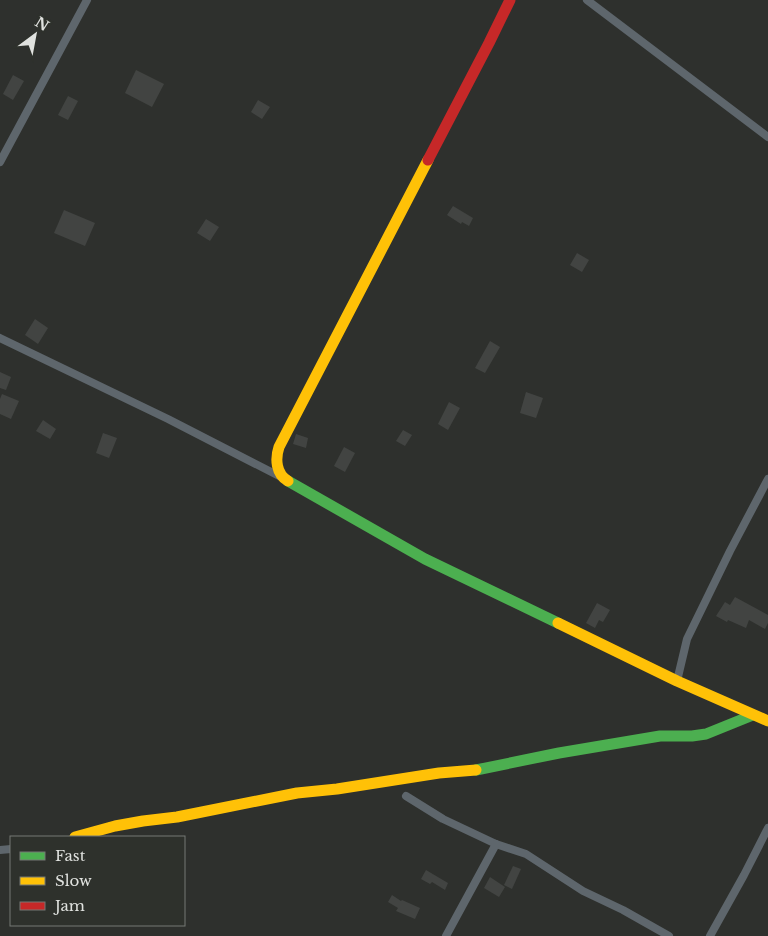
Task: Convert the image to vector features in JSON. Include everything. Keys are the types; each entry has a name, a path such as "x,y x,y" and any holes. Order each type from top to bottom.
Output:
{"street":[{"path":"0,162 87,0"},
{"path":"284,479 277,469 275,456 510,0"},
{"path":"587,0 768,137"},
{"path":"0,338 168,419 284,479 425,559 677,681 768,721"},
{"path":"677,681 687,639 768,479"},
{"path":"79,836 143,820 177,817 297,793 337,789 439,773 470,771 558,753 660,736 706,734 753,715"},
{"path":"406,796 443,819 496,844 526,854 583,891 623,910 669,936"},
{"path":"710,936 768,828"},
{"path":"446,936 496,844"}],"building":[{"path":"136,70 164,84 152,107 125,93"},
{"path":"13,75 24,81 13,100 3,94"},
{"path":"68,96 78,101 68,120 58,115"},
{"path":"258,100 270,107 262,119 251,112"},
{"path":"453,206 473,218 469,226 462,222 461,224 447,215"},
{"path":"64,210 95,223 85,246 54,233"},
{"path":"206,219 219,227 210,241 197,233"},
{"path":"577,253 589,260 582,272 570,265"},
{"path":"35,319 48,328 38,344 25,335"},
{"path":"490,341 500,347 485,373 475,368"},
{"path":"0,372 11,377 6,390 0,388"},
{"path":"526,392 543,398 536,418 520,413"},
{"path":"2,394 19,401 11,419 0,414"},
{"path":"449,402 460,408 448,430 438,424"},
{"path":"43,420 56,429 50,439 36,431"},
{"path":"403,430 412,435 405,446 396,441"},
{"path":"103,433 117,438 109,458 96,453"},
{"path":"296,434 308,438 306,448 293,444"},
{"path":"344,447 355,453 345,472 334,466"},
{"path":"735,597 768,615 768,623 765,629 749,620 746,628 716,616 725,602 730,605"},
{"path":"597,603 610,610 603,622 599,620 595,628 586,623"},
{"path":"513,866 521,869 512,889 504,885"},
{"path":"426,870 448,883 445,890 432,882 430,884 421,879"},
{"path":"490,877 505,887 499,897 484,888"},
{"path":"392,895 401,901 420,908 415,919 396,911 398,908 388,902"}],"traffic: fast":[{"path":"288,481 425,559 558,623"},
{"path":"476,770 559,753 660,736 706,734 753,715"}],"traffic: slow":[{"path":"288,481 279,470 277,456 279,447 428,160"},
{"path":"558,623 677,681 768,721"},
{"path":"79,836 115,826 177,817 297,793 337,789 439,773 476,770"}],"traffic: jam":[{"path":"428,160 510,0"}]}
